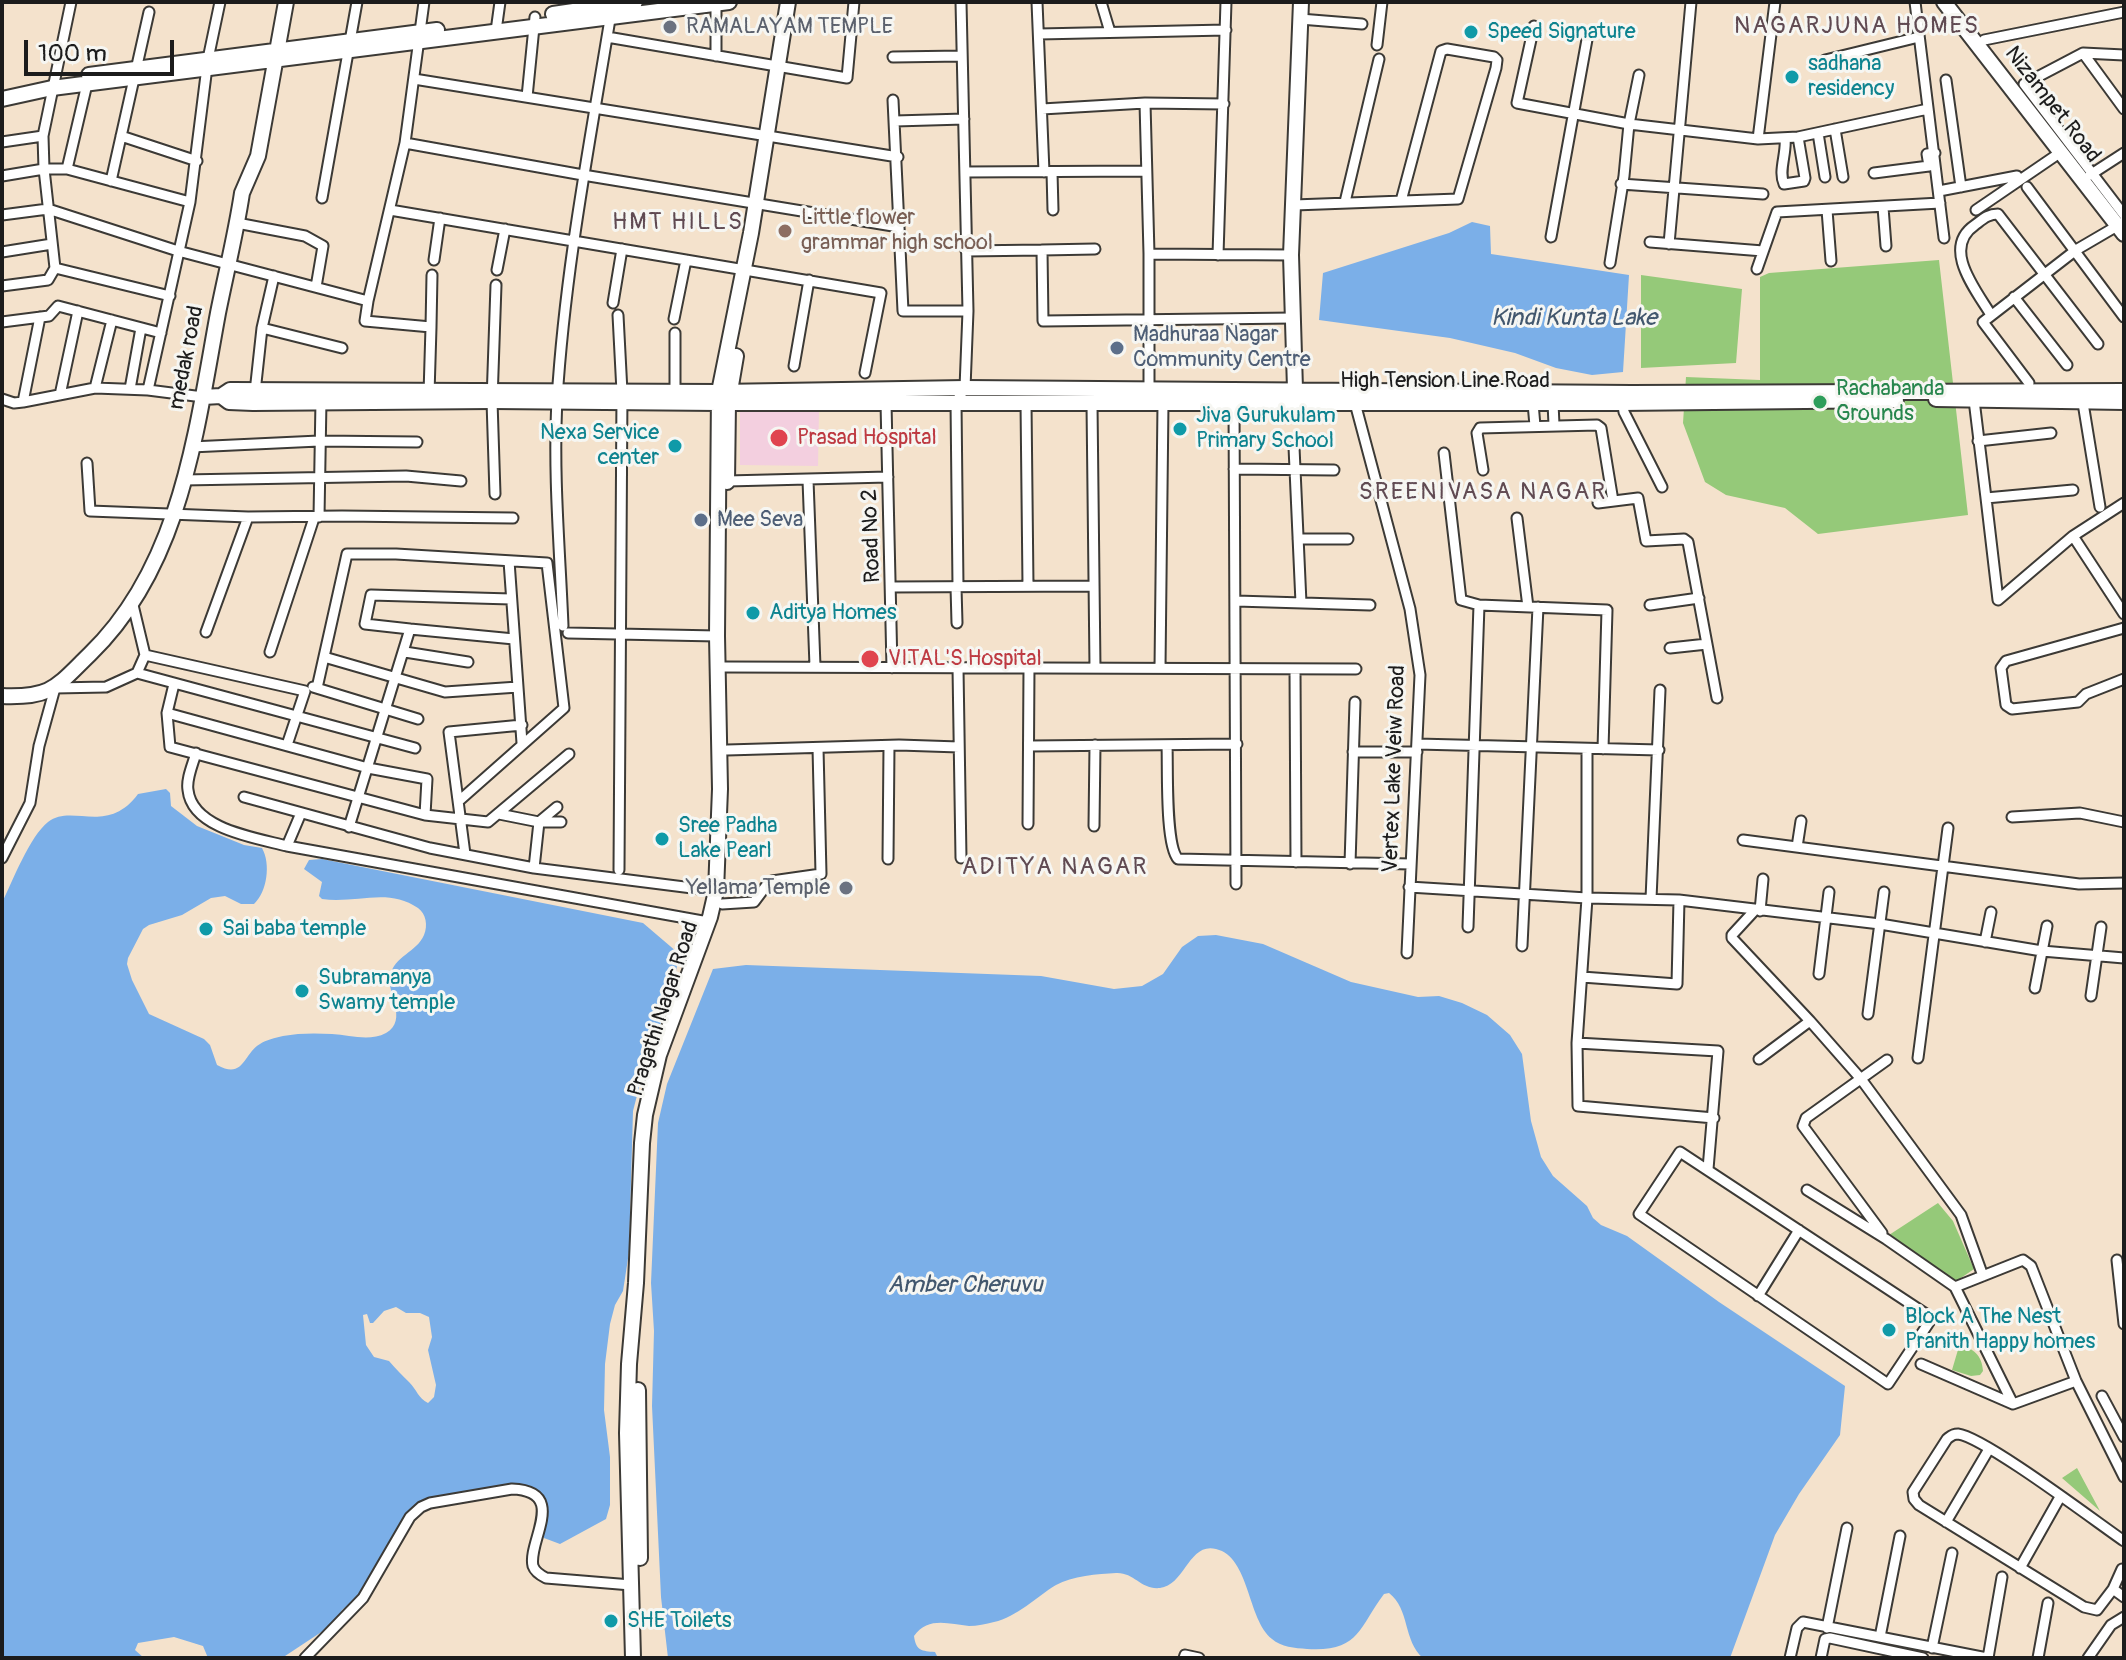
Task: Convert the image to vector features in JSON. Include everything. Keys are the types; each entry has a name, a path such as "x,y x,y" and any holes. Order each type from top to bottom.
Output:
{"main road":[{"name":"medak road","path":"55,688 109,636 129,609 152,572 174,514 203,397 242,193 258,156 286,2"},
{"path":"2,91 535,22 635,2"},
{"path":"724,811 717,636 724,398 746,270 753,250 751,233 755,204 788,2"},
{"path":"1295,389 1291,255 1301,2"},
{"name":"Nizampet Road","path":"1944,2 2061,152 2123,223"},
{"name":"Nizampet Road","path":"1954,2 2091,174 2123,223"},
{"path":"612,8 723,3"},
{"path":"2,99 53,84 87,84 137,73"},
{"name":"High Tension Line Road","path":"724,398 965,388 1295,389 1622,398 2124,402"},
{"path":"622,397 675,391 724,398"},
{"name":"High Tension Line Road","path":"724,398 886,403 1553,403 1622,398 2124,391"},
{"path":"203,397 221,396 229,402 254,397 724,398"},
{"path":"633,1658 627,1433 645,1115 659,1055 719,897 727,750 724,398"},
{"path":"2,696 30,697 55,688"},
{"name":"Pragathi Nagar Road","path":"642,1658 638,1341 651,1124 661,1079 719,897"}],"street":[{"path":"2,286 48,280 55,268 43,136 71,2"},
{"path":"148,390 190,202 208,64 220,2"},
{"path":"322,198 357,2"},
{"path":"424,2 405,143 365,321 431,327"},
{"path":"496,27 500,2"},
{"path":"607,37 847,78 854,2"},
{"path":"957,623 956,402 965,388 968,311 961,2"},
{"path":"1037,2 1042,109 1053,210"},
{"path":"1101,2 1110,32"},
{"path":"1218,255 1226,2"},
{"path":"1377,45 1382,2"},
{"path":"1669,244 1691,2"},
{"path":"1758,139 1775,2"},
{"path":"1915,2 1944,238"},
{"path":"716,56 723,3"},
{"path":"612,8 572,241 558,397 557,495 566,629 621,634 717,636"},
{"path":"111,181 149,12"},
{"path":"1984,40 2124,12"},
{"path":"1300,19 1362,24"},
{"path":"527,97 535,22"},
{"path":"1534,26 1517,103 1629,124 1758,139 1798,137 1928,109"},
{"path":"1039,34 1226,30"},
{"path":"1551,237 1588,34"},
{"path":"1825,60 1919,37"},
{"path":"1294,205 1457,200 1460,198 1496,68 1497,60 1494,57 1447,49 1441,51 1401,201"},
{"path":"2083,53 2124,109"},
{"path":"2124,55 2083,53 2024,84 2091,174 2124,153"},
{"path":"893,57 962,56"},
{"path":"1345,202 1379,59"},
{"path":"1610,263 1629,124 1639,75"},
{"path":"414,79 898,157"},
{"path":"1946,80 1961,187"},
{"path":"67,169 87,84"},
{"path":"893,100 903,311 968,311"},
{"path":"1042,109 1145,103 1224,104"},
{"path":"1145,103 1149,390"},
{"path":"895,121 964,119"},
{"path":"1835,129 1843,177"},
{"path":"1818,133 1825,177"},
{"path":"2,142 43,136"},
{"path":"121,136 197,161"},
{"path":"1785,138 1787,149 1781,175 1784,184 1804,181 1805,178 1798,137"},
{"path":"405,143 899,227"},
{"path":"1976,210 2061,152"},
{"path":"1874,173 1929,166 1927,154 1935,153"},
{"path":"2,176 44,169 67,169 190,202"},
{"path":"965,172 1146,171"},
{"path":"1939,191 2017,176"},
{"path":"1621,184 1763,194"},
{"path":"2027,187 2124,317"},
{"path":"1757,269 1777,212 1940,203"},
{"path":"1883,207 1886,246"},
{"path":"2,215 48,209 178,251 368,301"},
{"path":"390,210 881,293 865,373"},
{"path":"1827,210 1831,261"},
{"path":"1991,315 1962,267 1961,242 1970,228 1991,214 1998,214 2098,344"},
{"path":"434,260 440,218"},
{"path":"237,223 305,236 323,246 316,287"},
{"path":"2029,383 1983,322 2076,250 2123,223"},
{"path":"497,270 505,229"},
{"path":"1650,242 1763,251"},
{"path":"2,252 52,244"},
{"path":"613,303 622,249"},
{"path":"966,251 1095,249"},
{"path":"1042,250 1043,321 1293,318"},
{"path":"1149,254 1291,255"},
{"path":"674,319 686,260"},
{"path":"55,268 170,296"},
{"path":"428,396 432,275"},
{"path":"254,397 262,328 274,276"},
{"path":"794,366 809,280"},
{"path":"495,494 492,396 496,285"},
{"path":"2014,297 2067,365"},
{"path":"2,322 49,316 58,306 161,333"},
{"path":"60,395 78,311"},
{"path":"618,315 622,397 619,870"},
{"path":"23,402 40,317"},
{"path":"95,388 112,320"},
{"path":"130,389 141,328"},
{"path":"262,328 342,348"},
{"path":"675,333 675,391"},
{"path":"2,399 23,402 95,388 148,390 203,397"},
{"path":"270,652 317,517 321,478 321,397"},
{"path":"1622,398 1642,450 1662,487"},
{"path":"1974,400 1998,600 2073,536 2124,503"},
{"name":"Road No 2","path":"886,403 892,668"},
{"path":"1026,403 1028,586"},
{"path":"1160,668 1163,403"},
{"path":"1234,403 1236,884"},
{"name":"Vertex Lake Veiw Road","path":"1355,403 1410,609 1420,675 1407,953"},
{"path":"1533,403 1535,426"},
{"path":"1553,403 1554,425"},
{"path":"2083,403 2100,507"},
{"path":"1092,404 1095,668"},
{"path":"1483,470 1477,433 1480,428 1600,427 1613,501"},
{"path":"1978,441 2051,433"},
{"path":"191,447 319,441 417,442"},
{"path":"1294,447 1301,603"},
{"path":"1444,453 1461,600 1479,605 1607,610 1603,749"},
{"path":"87,463 90,511 248,517 513,518"},
{"path":"1234,469 1334,470"},
{"path":"183,480 406,476 461,481"},
{"path":"727,481 888,477"},
{"path":"808,480 815,666"},
{"path":"1986,498 2073,490"},
{"path":"1598,503 1639,499 1648,542 1684,539 1688,542 1717,698"},
{"path":"206,632 248,517"},
{"path":"1517,518 1533,607 1531,748 1522,946"},
{"path":"2073,536 2124,614"},
{"path":"1298,539 1348,539"},
{"path":"317,688 347,554 547,563 564,708 460,800"},
{"path":"509,561 522,743"},
{"path":"891,587 1094,586"},
{"path":"511,599 371,595 365,624 514,639"},
{"path":"1650,605 1699,598"},
{"path":"1236,601 1370,605"},
{"path":"1468,927 1479,605"},
{"path":"129,609 145,655 137,673"},
{"path":"2124,628 2006,661 2001,668 2006,705 2012,709 2078,702 2086,694 2124,679"},
{"path":"349,827 410,629"},
{"path":"1670,648 1707,644"},
{"path":"405,652 468,662"},
{"path":"145,655 305,691"},
{"path":"324,657 445,692 518,687"},
{"path":"724,667 1356,669"},
{"path":"958,668 961,858"},
{"path":"1028,824 1029,668"},
{"path":"1295,669 1296,862"},
{"path":"2,858 30,803 39,746 55,688 106,687 137,673 415,748"},
{"path":"174,684 167,713 170,747 425,815 488,822 569,754"},
{"path":"287,745 306,687 418,719"},
{"path":"1651,899 1660,690"},
{"path":"1350,864 1355,702"},
{"path":"167,713 368,768 427,779 425,815"},
{"path":"465,854 449,732 522,725"},
{"path":"1030,746 1237,744"},
{"path":"1094,826 1095,745"},
{"path":"1167,745 1168,814 1174,856 1180,859 1411,864"},
{"path":"1353,752 1474,745 1659,750"},
{"path":"888,859 889,746"},
{"path":"727,750 959,747"},
{"path":"244,797 349,827 465,854 534,868 754,902 772,881 821,874 818,748"},
{"path":"1587,749 1587,898 1577,1043 1578,1106 1714,1118"},
{"path":"196,753 187,788 192,806 204,820 287,846 708,922"},
{"path":"534,868 539,822 557,807"},
{"path":"287,846 301,813"},
{"path":"2012,817 2080,813 2124,822"},
{"path":"499,814 539,822 561,822"},
{"path":"1797,847 1801,821"},
{"path":"1918,1058 1948,828"},
{"path":"1743,840 2079,884 2124,883"},
{"path":"1763,879 1757,910 1732,938 1861,1079 1961,1215 1983,1276"},
{"path":"1409,887 1587,898 1679,900 1880,924 2042,951 2124,958"},
{"path":"1819,974 1829,892"},
{"path":"1868,1014 1884,892"},
{"path":"1582,977 1677,984 1679,900"},
{"path":"1985,942 1991,912"},
{"path":"2035,988 2047,926"},
{"path":"2091,996 2101,927"},
{"path":"1759,1059 1810,1021"},
{"path":"1577,1043 1718,1051 1708,1169"},
{"path":"1886,1239 1803,1126 1806,1118 1887,1060"},
{"path":"1680,1152 1708,1169 1932,1318 1888,1384 1639,1214 1680,1152"},
{"path":"1807,1190 1955,1287 2013,1404"},
{"path":"1758,1296 1799,1230"},
{"path":"1955,1287 2023,1260 2031,1266 2076,1381 2124,1477"},
{"path":"2117,1260 2124,1324"},
{"path":"1921,1364 2013,1404 2076,1381"},
{"path":"2102,1396 2124,1437"},
{"path":"2123,1569 2101,1607 2092,1611 1919,1505 1913,1492 1950,1436 1961,1435 1989,1449 2124,1541"},
{"path":"1946,1522 1989,1449"},
{"path":"305,1658 363,1598 410,1517 430,1503 523,1489 538,1500 541,1510 542,1528 532,1563 534,1570 546,1578 631,1585"},
{"path":"2020,1568 2060,1497"},
{"path":"1827,1628 1847,1528"},
{"path":"1880,1637 1900,1536"},
{"path":"1932,1648 1952,1553"},
{"path":"1790,1658 1798,1624 1808,1622 1987,1658 2002,1577"},
{"path":"2113,1589 2124,1597"},
{"path":"2038,1658 2048,1603"},
{"path":"2088,1658 2111,1625 2124,1617"},
{"path":"1821,1658 1825,1639 1830,1638 1923,1658"},
{"path":"1184,1656 1199,1658"}],"shaded area":[{"name":"Prasad Hospital","path":"740,410 819,411 818,466 740,465"}],"green space":[{"name":"Rachabanda Grounds","path":"1939,260 1968,515 1818,534 1785,508 1726,495 1705,482 1683,423 1686,377 1760,380 1760,277 1769,273"},
{"path":"1641,275 1742,289 1736,363 1641,368"},
{"path":"1938,1203 1953,1221 1974,1269 1955,1282 1889,1235"},
{"path":"1960,1343 1979,1357 1983,1371 1980,1375 1971,1376 1952,1370"},
{"path":"2077,1468 2100,1511 2062,1478"}],"water":[{"name":"Kindi Kunta Lake","path":"1472,222 1490,226 1491,254 1629,275 1623,372 1592,375 1450,338 1319,320 1323,273 1449,233"},
{"path":"166,789 170,793 171,806 197,826 244,845 262,848 265,855 265,885 254,904 241,904 225,896 211,898 182,915 143,929 128,958 132,980 149,1014 204,1039 210,1045 217,1065 226,1069 238,1068 254,1048 274,1038 313,1033 373,1037 386,1033 396,1021 390,976 396,964 421,941 426,924 423,913 395,898 322,899 319,896 322,882 304,869 309,860 322,859 643,923 677,952 671,999 648,1053 633,1111 629,1252 623,1291 610,1324 605,1364 604,1410 610,1457 610,1505 606,1519 560,1544 544,1538 545,1511 540,1496 529,1489 514,1486 457,1496 410,1512 361,1595 342,1610 335,1623 282,1658 208,1658 203,1646 174,1637 138,1643 135,1650 144,1658 2,1658 2,903 28,848 48,822 57,817 114,813 138,794","holes":["396,1307 406,1313 429,1317 432,1337 428,1350 436,1385 434,1397 428,1403 389,1361 374,1357 366,1345 363,1315 367,1314 370,1323 373,1323 384,1311"]},
{"name":"Amber Cheruvu","path":"1216,935 1263,944 1351,982 1418,997 1439,996 1487,1015 1510,1035 1522,1054 1531,1121 1541,1157 1553,1176 1587,1206 1593,1218 1601,1225 1627,1236 1845,1386 1840,1435 1775,1535 1730,1658 1423,1658 1412,1643 1396,1600 1389,1593 1384,1594 1362,1628 1347,1642 1324,1649 1288,1647 1276,1642 1264,1630 1236,1564 1227,1554 1207,1549 1193,1557 1176,1580 1160,1588 1153,1588 1122,1573 1085,1576 1056,1585 1002,1619 972,1626 939,1623 926,1626 914,1636 916,1645 935,1652 938,1658 668,1658 661,1597 652,1406 654,1331 651,1283 658,1123 667,1084 713,969 746,965 1041,976 1114,989 1142,986 1163,974 1182,947 1198,936"}],"place":[{"name":"RAMALAYAM TEMPLE","path":"670,27"},
{"name":"Speed Signature","path":"1471,32"},
{"name":"sadhana residency","path":"1792,77"},
{"name":"Little flower grammar high school","path":"785,231"},
{"name":"Madhuraa Nagar Community Centre","path":"1117,348"},
{"name":"Rachabanda Grounds","path":"1820,402"},
{"name":"Jiva Gurukulam Primary School","path":"1180,429"},
{"name":"Prasad Hospital","path":"779,438"},
{"name":"Nexa Service center","path":"675,446"},
{"name":"Mee Seva","path":"701,520"},
{"name":"Aditya Homes","path":"753,613"},
{"name":"VITAL'S Hospital","path":"870,659"},
{"name":"Sree Padha Lake Pearl","path":"662,839"},
{"name":"Yellama Temple","path":"846,888"},
{"name":"Sai baba temple","path":"206,929"},
{"name":"Subramanya Swamy temple","path":"302,991"},
{"name":"Block A The Nest Pranith Happy homes","path":"1889,1330"},
{"name":"SHE Toilets","path":"611,1621"}],"district":[{"name":"NAGARJUNA HOMES","path":"1857,27"},
{"name":"HMT HILLS","path":"678,223"},
{"name":"SREENIVASA NAGAR","path":"1483,493"},
{"name":"ADITYA NAGAR","path":"1055,868"}]}
